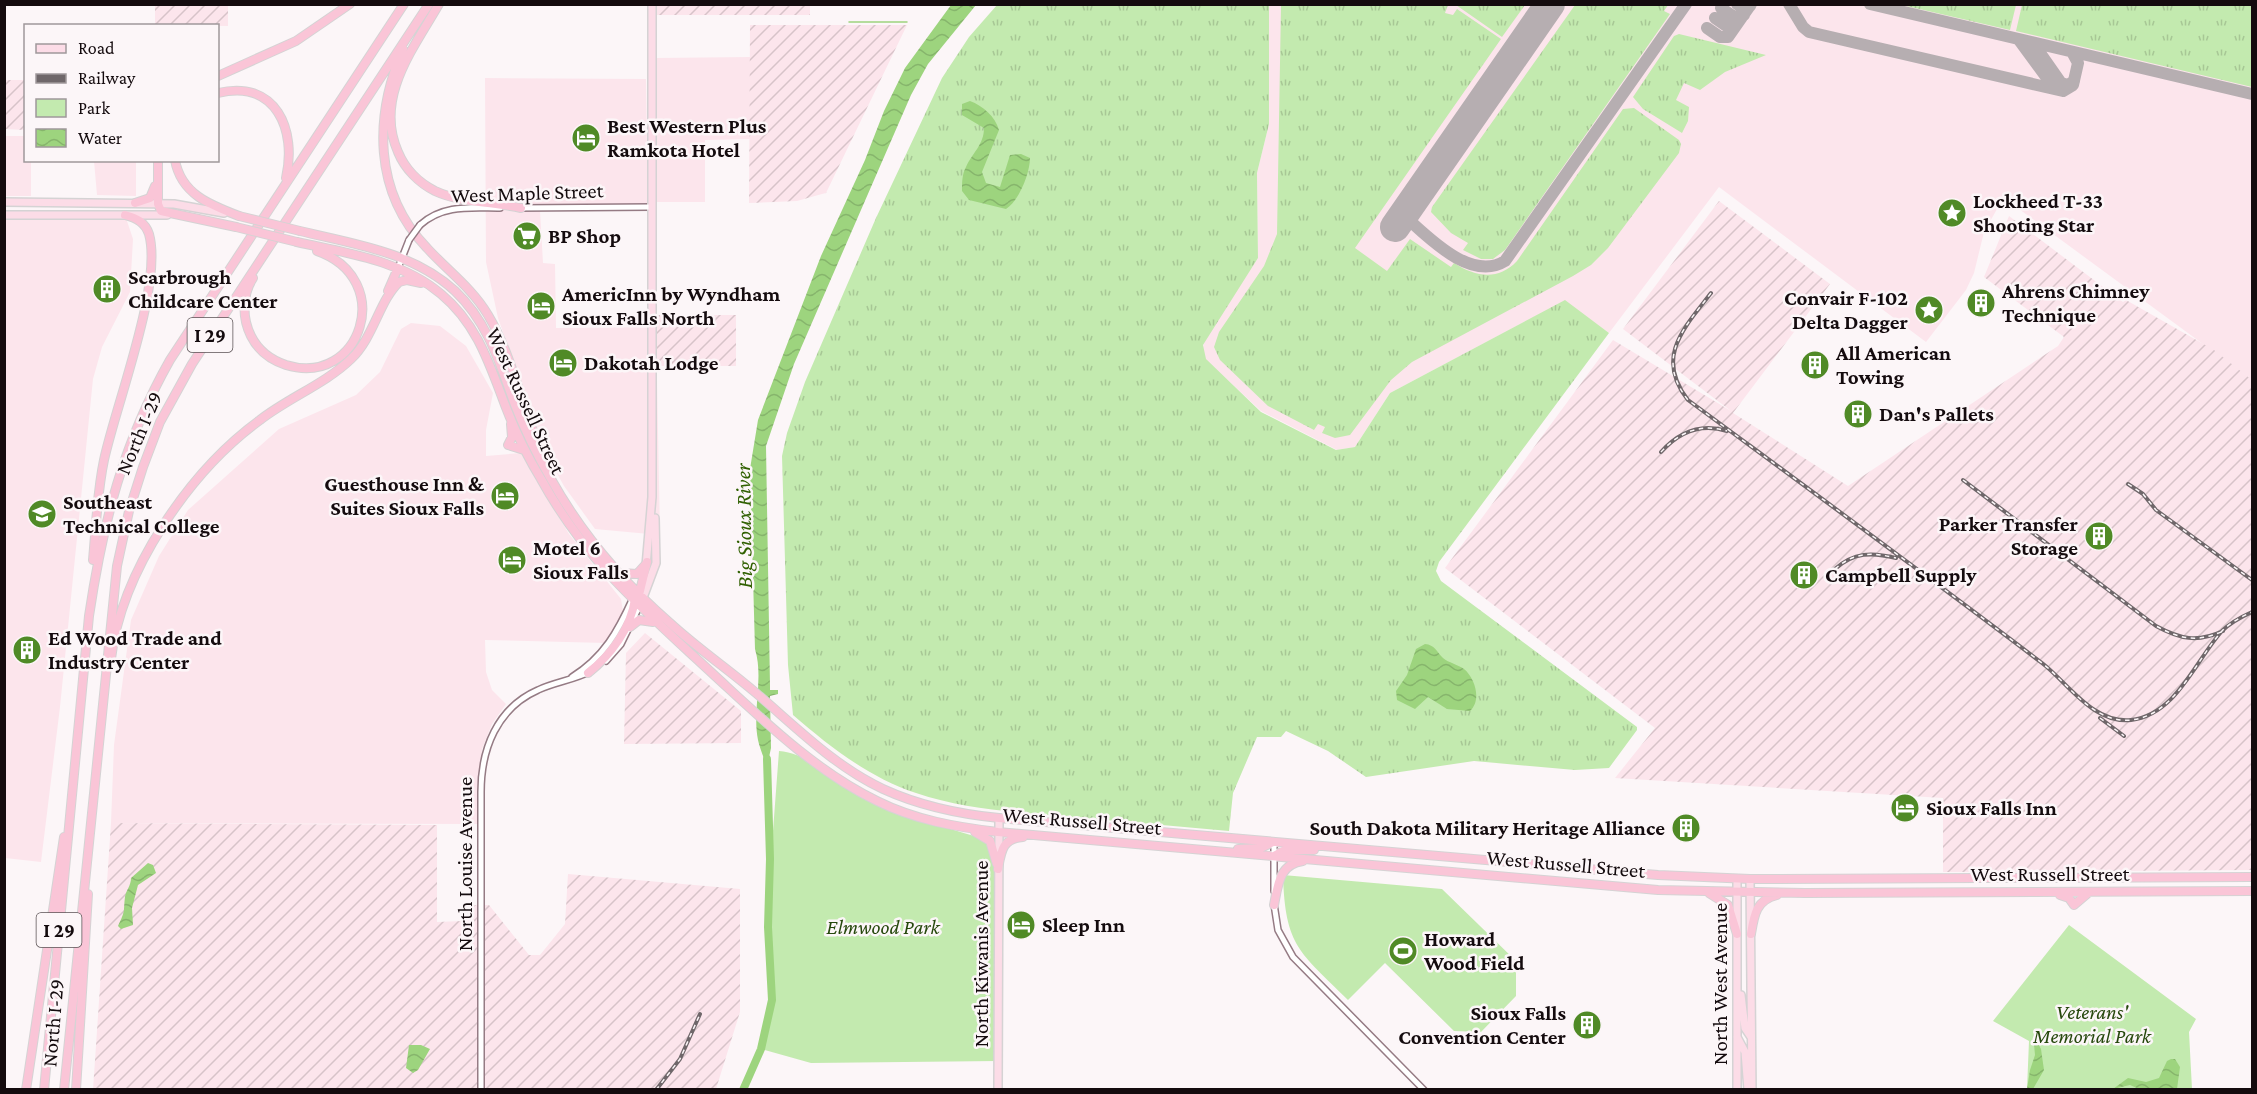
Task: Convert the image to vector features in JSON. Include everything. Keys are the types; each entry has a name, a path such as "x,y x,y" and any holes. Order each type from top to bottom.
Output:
{"highway":[{"path":"219,76 296,40 350,4"},
{"name":"North I-29","path":"44,1089 89,616 109,506 123,460 147,402 180,344 404,4"},
{"name":"North I-29","path":"64,1089 117,566 129,511 143,466 178,388 269,245 429,4"},
{"path":"439,4 407,57 396,85 390,117 396,150 410,171 436,191 456,198 521,208"},
{"path":"423,15 397,62 385,102 382,144 388,180 408,225 427,249 468,288 489,318 556,487"},
{"path":"219,93 236,91 252,94 267,102 280,115 290,144 284,185"},
{"path":"135,203 146,201 154,192 157,162"},
{"path":"157,162 158,204 164,213 173,215"},
{"name":"West Russell Street","path":"176,162 182,180 191,192 210,205 238,216 402,258 446,284 480,320 496,352 526,430 556,487 581,526 639,595 843,766 882,789 942,810 999,818 1348,849 1628,873 1737,879 2253,877"},
{"path":"89,616 101,477 144,309 149,279 148,232 139,220 125,215"},
{"name":"West Russell Street","path":"173,215 236,227 398,268 431,286 461,313 475,331 488,357 525,451 548,492 577,536 635,603 792,744 828,771 877,801 913,816 960,827 998,832 1698,891 1750,893 2253,891"},
{"path":"269,245 265,260 247,292 245,312 248,328 259,348 272,359 295,367 310,367 332,361 351,345 362,323 363,306 357,283 345,266 333,257 297,242"},
{"path":"373,329 398,268"},
{"path":"103,699 108,686 114,644 132,588 152,544 183,496 209,466 248,429 349,362 373,329 399,282 407,280 431,286"},
{"path":"509,414 512,437 508,445 525,451"},
{"path":"588,673 604,658 623,634 639,595 646,562"},
{"path":"618,571 634,575 642,571 646,562"},
{"path":"630,627 636,621 646,620 662,628"},
{"path":"26,1089 74,770"},
{"path":"76,1089 93,805"},
{"path":"960,827 987,838 993,849 998,869"},
{"path":"998,869 1002,849 1009,840 1051,836"},
{"path":"1210,850 1261,848 1274,842"},
{"path":"1274,856 1286,850 1348,849"},
{"path":"1274,905 1279,880 1287,867 1299,861 1328,861"},
{"path":"1698,891 1725,901 1732,914 1737,934"},
{"path":"2039,892 2066,896 2074,905 2082,897 2098,892"},
{"path":"1751,934 1755,911 1766,899 1777,895 1805,893"}],"main road":[{"path":"639,595 657,556 652,497 652,4"},
{"path":"4,202 158,204 198,207 238,216"},
{"path":"4,215 173,215"},
{"path":"646,562 652,497"},
{"name":"North Kiwanis Avenue","path":"998,1089 999,818"},
{"name":"North West Avenue","path":"1737,879 1737,1089"},
{"name":"North West Avenue","path":"1750,879 1750,1089"},
{"path":"1737,984 1745,1028 1751,1037"},
{"path":"1737,1037 1745,1052 1750,1089"}],"street":[{"name":"West Maple Street","path":"398,268 409,240 420,225 432,216 450,209 651,207"},
{"name":"North Louise Avenue","path":"482,1089 481,792 483,757 492,733 512,707 531,693 588,673 614,654 630,627 635,603"},
{"name":"North Louise Avenue","path":"566,681 594,662 606,649 635,603"},
{"path":"1274,842 1274,905 1278,930 1293,957 1425,1089"}],"shaded area":[{"path":"155,5 228,5 228,26 155,24"},
{"path":"656,5 810,5 810,15 656,15"},
{"path":"1269,5 2252,5 2252,380 2008,201 2001,202 1984,232 1974,273 1966,290 1926,342 1719,187 1609,333 1564,301 1390,393 1355,447 1337,450 1261,411 1205,359 1203,348 1204,340 1258,258 1257,173 1269,124"},
{"path":"750,25 907,25 826,193 797,201 749,203"},
{"path":"750,57 751,139 705,140 705,202 657,202 656,58"},
{"path":"485,78 646,79 648,211 540,211 543,263 555,264 556,328 656,327 660,535 595,529 564,486 546,454 498,318 486,262"},
{"path":"5,80 24,80 24,130 5,129"},
{"path":"4,136 24,136 24,162 31,162 31,196 5,196"},
{"path":"94,162 136,162 136,196 97,195"},
{"path":"1719,201 1830,284 1733,413 1848,486 2058,346 2064,337 1984,277 2009,216 2123,302 2126,300 2214,350 2252,380 2252,870 1943,872 1943,798 1615,778 1655,728 1445,568 1613,340 1731,411 1623,329"},
{"name":"Southeast Technical College","path":"5,215 125,215 133,239 130,292 102,347 93,379 60,707 41,862 5,858"},
{"path":"656,315 736,315 736,366 656,366"},
{"path":"411,323 440,326 466,346 493,393 486,430 486,456 521,453 569,534 621,599 623,611 606,643 485,640 486,672 492,690 506,704 492,724 482,749 477,824 111,823 114,745 131,620 159,556 188,510 279,429 356,395 380,372 401,329"},
{"path":"645,633 741,711 741,743 624,744 626,653"},
{"path":"111,823 437,825 437,922 463,921 473,905 489,905 529,955 540,955 565,924 568,874 740,889 740,1012 716,1089 93,1090"}],"green space":[{"path":"1456,4 1525,5 1502,37"},
{"path":"997,5 1269,5 1269,124 1257,173 1258,258 1203,345 1206,359 1261,412 1336,450 1355,447 1390,393 1565,300 1609,333 1439,562 1436,571 1441,581 1637,727 1609,768 1575,770 1474,761 1366,777 1328,751 1286,731 1281,737 1257,737 1233,793 1229,831 1006,811 952,803 916,793 883,779 836,750 793,715 788,665 782,456 787,433 805,382 876,218 942,78 969,37"},
{"path":"1281,5 1448,5 1445,13 1453,15 1457,9 1501,39 1355,248 1387,271 1410,239 1451,267 1454,263 1470,271 1487,275 1502,272 1510,267 1517,261 1623,109 1634,108 1679,140 1681,144 1679,153 1608,248 1591,265 1412,362 1391,380 1350,435 1335,438 1322,433 1325,427 1318,424 1314,430 1268,406 1220,360 1214,347 1219,332 1264,266 1277,234"},
{"path":"1575,5 1668,5 1664,11 1670,14 1505,250 1493,259 1481,259 1463,250 1468,243 1451,233 1431,212 1432,207"},
{"path":"1902,5 2016,5 2010,30"},
{"path":"2022,5 2252,5 2252,87 2016,31"},
{"path":"1679,34 1766,55 1725,72 1700,90 1684,83 1676,100 1689,107 1688,121 1682,133 1643,109 1633,97 1674,36"},
{"name":"Elmwood Park","path":"779,751 791,753 817,764 866,795 904,813 990,841 998,869 998,1061 811,1063 761,1049 772,1000 769,884"},
{"name":"Howard Wood Field","path":"1283,875 1442,889 1516,961 1516,996 1481,1032 1454,1031 1385,963 1348,1000 1298,946 1287,918"},
{"name":"Veterans' Memorial Park","path":"2069,925 2196,1019 2189,1032 2192,1089 2027,1089 2029,1041 1993,1021"}],"water":[{"path":"951,5 976,5 928,64 911,95 794,364 766,446 770,690 778,690 778,694 770,696 771,748 767,767 759,743 756,717 758,672 755,649 750,469 758,420 821,256 865,160 884,111 905,68"},
{"path":"970,101 988,112 995,120 999,130 982,172 986,183 1000,187 1010,155 1021,154 1030,158 1023,186 1015,200 1006,209 969,200 962,191 965,170 980,144 984,128 962,115 962,104"},
{"path":"1425,644 1433,647 1445,660 1468,673 1476,689 1476,701 1470,711 1447,709 1428,697 1415,709 1397,700 1396,691 1407,675 1416,649"},
{"path":"148,863 153,865 156,873 138,885 132,908 133,925 121,929 118,926 131,878"},
{"path":"2033,1034 2041,1049 2044,1070 2033,1089 2027,1089 2035,1055"},
{"path":"409,1045 421,1045 430,1049 418,1070 413,1073 406,1068"},
{"path":"2175,1059 2180,1067 2177,1089 2139,1089 2130,1085 2113,1089 2128,1078 2146,1082 2159,1078 2167,1061"}],"waterway":[{"path":"849,22 907,22"},
{"name":"Big Sioux River","path":"743,1090 761,1049 772,1000 768,927 770,859 767,759"}],"taxiway":[{"path":"1408,207 1410,221 1454,256 1467,263 1480,266 1493,266 1505,261 1686,4"},
{"path":"1737,4 1744,8 1750,6"},
{"path":"1707,28 1720,37 1728,37 1751,4"},
{"path":"1789,4 1803,27 1809,32 2063,91 2073,85 2078,63 2072,52"},
{"path":"1870,4 2252,94"},
{"path":"1721,8 1734,17 1744,15"},
{"path":"1715,18 1728,27 1736,25"},
{"path":"2019,40 2055,89"},
{"path":"2033,43 2061,83 2068,85 2074,81"}],"runway":[{"path":"1395,227 1550,4"}],"railway":[{"path":"1711,293 1683,330 1673,356 1678,384 1688,400 2042,663 2093,709 2117,720 2131,720 2147,716 2172,698 2222,631 2236,620 2252,612"},
{"path":"1661,452 1675,439 1691,431 1708,428 1727,431"},
{"path":"1963,480 2156,626 2189,638 2205,637 2223,631"},
{"path":"2128,484 2143,494 2156,510 2252,580"},
{"path":"1835,569 1856,556 1871,554 1896,558"},
{"path":"2100,718 2124,736"},
{"path":"656,1090 680,1059 700,1014"}],"place":[{"name":"Best Western Plus Ramkota Hotel","path":"586,138"},
{"name":"Lockheed T-33 Shooting Star","path":"1952,213"},
{"name":"BP Shop","path":"527,236"},
{"name":"Scarbrough Childcare Center","path":"107,289"},
{"name":"Ahrens Chimney Technique","path":"1981,303"},
{"name":"AmericInn by Wyndham Sioux Falls North","path":"541,306"},
{"name":"Convair F-102 Delta Dagger","path":"1929,310"},
{"name":"Dakotah Lodge","path":"563,363"},
{"name":"All American Towing","path":"1815,365"},
{"name":"Dan's Pallets","path":"1858,414"},
{"name":"Guesthouse Inn & Suites Sioux Falls","path":"505,496"},
{"name":"Southeast Technical College","path":"42,514"},
{"name":"Parker Transfer Storage","path":"2099,536"},
{"name":"Motel 6 Sioux Falls","path":"512,560"},
{"name":"Campbell Supply","path":"1804,575"},
{"name":"Ed Wood Trade and Industry Center","path":"27,650"},
{"name":"Sioux Falls Inn","path":"1905,808"},
{"name":"South Dakota Military Heritage Alliance","path":"1686,828"},
{"name":"Sleep Inn","path":"1021,925"},
{"name":"Howard Wood Field","path":"1403,951"},
{"name":"Sioux Falls Convention Center","path":"1587,1025"}]}
